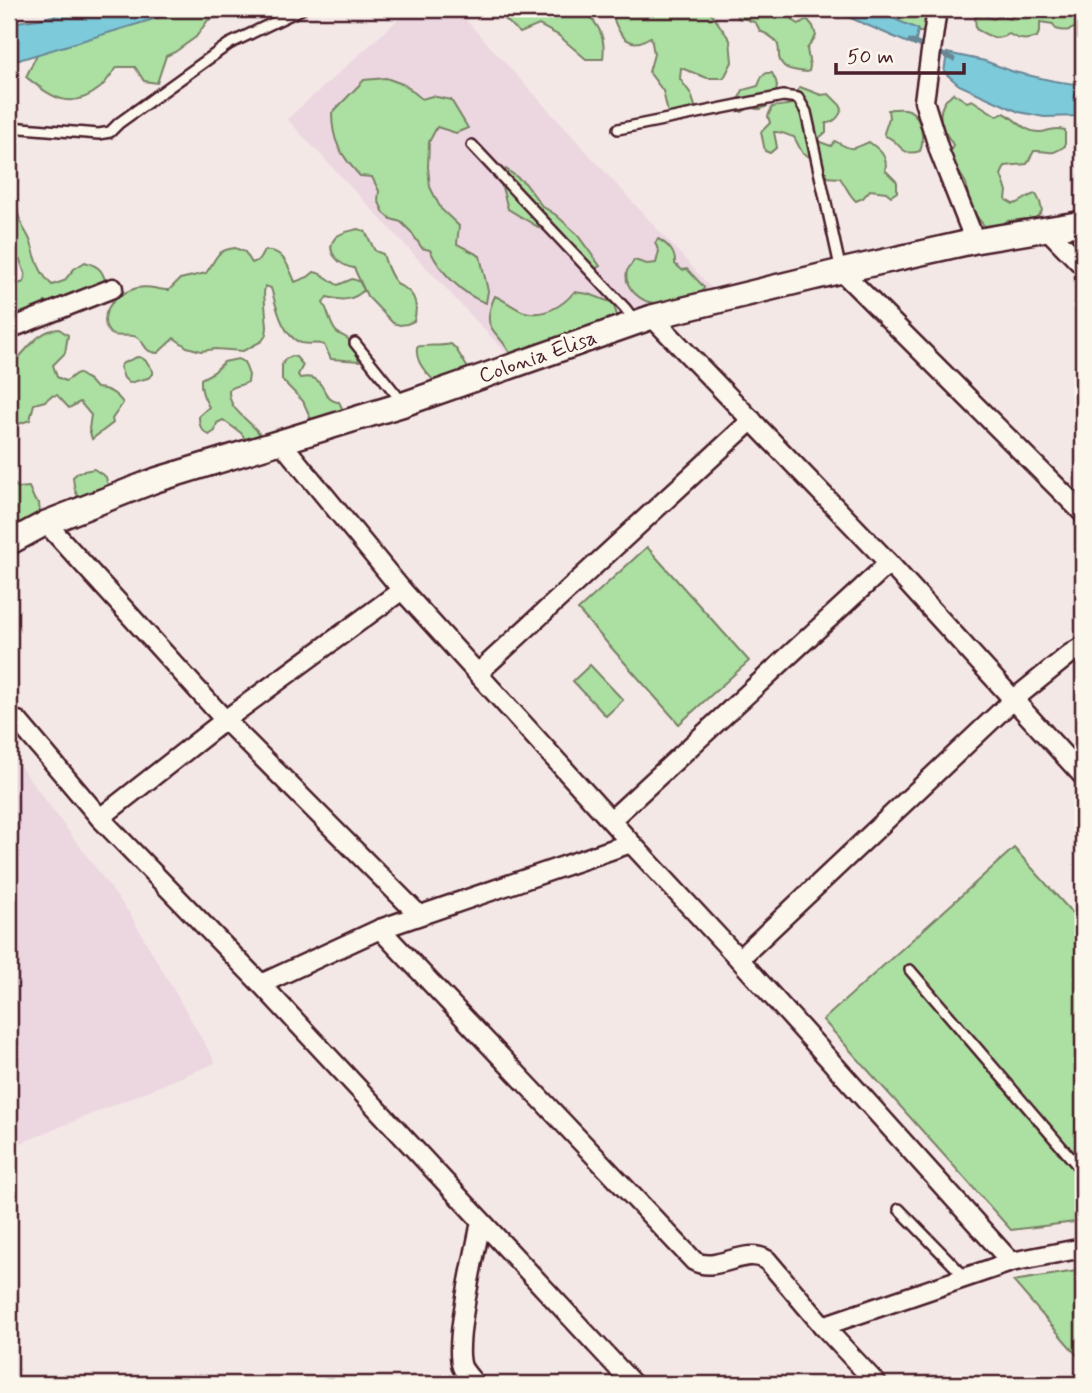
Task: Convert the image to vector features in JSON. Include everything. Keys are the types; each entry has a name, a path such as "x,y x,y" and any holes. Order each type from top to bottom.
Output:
{"street":[{"path":"937,9 924,101 940,153 975,241"},
{"name":"Colonia Elisa","path":"9,543 46,523 156,480 404,404 644,320 975,241 1083,223"},
{"path":"1047,229 1083,266"},
{"path":"841,271 1083,513"},
{"path":"9,329 113,288"},
{"path":"644,320 752,420 889,563 1083,776"},
{"path":"478,673 752,420"},
{"path":"280,441 402,590 1011,1262"},
{"path":"46,523 225,720 419,915"},
{"path":"611,820 889,563"},
{"path":"100,818 225,720 402,590"},
{"path":"738,959 1013,700 1083,646"},
{"path":"18,722 100,818 261,984 633,1384"},
{"path":"261,984 380,929 631,843"},
{"path":"380,929 694,1261 709,1265 751,1256 760,1256 767,1260 877,1384"},
{"path":"475,1384 463,1368 460,1351 481,1221"},
{"path":"823,1326 1011,1262 1083,1248"}],"lane":[{"path":"9,127 99,134 110,132 229,44 302,9"},
{"path":"618,129 783,96 798,98 806,112 841,271"},
{"path":"472,145 625,308 644,320"},
{"path":"355,343 404,404"},
{"path":"910,970 1083,1172"},
{"path":"899,1209 965,1278"}],"shaded area":[{"path":"410,9 456,9 717,294 509,356 287,119"},
{"path":"9,751 130,914 216,1063 9,1148"}],"green space":[{"path":"155,9 232,9 228,14 208,20 196,37 166,56 157,83 144,81 135,67 118,67 100,88 79,99 70,100 53,96 26,77 40,48"},
{"path":"494,9 584,9 600,32 603,59 586,59 558,35 539,25 520,33"},
{"path":"611,9 708,9 730,40 732,62 724,78 707,78 681,68 680,79 691,94 695,106 682,123 668,113 663,91 649,72 654,54 651,37 633,42 623,37"},
{"path":"735,9 786,9 799,24 807,19 816,36 807,49 809,71 784,66 775,40 760,31 756,23 738,18"},
{"path":"866,9 929,9 929,19 924,32 913,32"},
{"path":"1017,9 1083,9 1083,25 1065,31 1056,29 1053,24 1040,22 1037,37 1026,39 1009,34 992,37 976,29 975,17 983,15 993,19 1000,16 1010,19"},
{"path":"772,73 776,81 773,101 761,109 751,107 742,112 737,109 743,90 758,86 762,76"},
{"path":"386,78 405,85 422,99 432,96 451,100 468,128 456,133 437,127 429,142 430,187 441,209 459,226 457,244 480,256 488,291 486,303 453,282 430,250 422,248 401,222 384,213 378,200 379,191 372,177 360,176 339,148 332,113 364,80"},
{"path":"800,87 821,95 829,94 842,109 836,119 826,123 826,132 819,138 820,142 831,146 835,141 852,148 869,142 884,157 885,170 897,182 897,192 891,196 886,192 870,190 856,201 840,178 818,175 813,158 803,154 794,137 783,133 774,132 777,147 770,153 765,151 761,132 770,123 768,116 772,107 799,102 796,93"},
{"path":"953,93 967,102 972,100 997,116 1004,113 1033,131 1065,130 1065,146 1053,152 1034,151 1027,164 1005,166 1001,175 1007,191 1006,200 1013,204 1036,194 1042,211 1036,218 1007,221 997,229 988,230 975,214 966,184 949,156 953,145 941,119 943,105"},
{"path":"888,110 909,110 916,117 922,135 920,151 908,152 885,136"},
{"path":"506,169 525,183 542,206 576,233 600,266 590,272 582,270 572,250 508,209 500,180"},
{"path":"9,189 40,270 52,285 64,281 74,269 85,262 100,270 107,287 54,307 45,302 40,313 22,319 9,307 12,291 24,282 25,274 20,260 9,259"},
{"path":"358,229 365,231 375,251 383,254 393,278 413,296 416,308 414,321 400,325 393,323 367,296 354,268 335,257 331,247 336,237"},
{"path":"658,239 671,249 675,264 682,270 687,269 704,287 702,296 660,307 639,297 630,288 627,271 634,260 647,264 656,263 659,251 655,243"},
{"path":"235,248 245,252 252,263 259,260 264,251 276,252 284,260 295,282 314,272 338,285 352,279 359,281 364,290 356,296 342,299 327,297 323,303 333,327 351,342 359,361 331,359 324,345 301,343 294,339 284,327 271,288 265,286 266,335 262,341 243,351 201,351 187,347 174,338 158,353 147,350 135,336 114,335 107,329 106,314 111,304 120,296 142,287 169,290 180,279 206,273 220,253"},
{"path":"574,292 589,294 613,303 617,322 513,361 490,325 490,309 495,296 522,311 539,313 559,306"},
{"path":"59,329 68,335 65,353 53,365 57,377 65,381 78,373 96,388 115,394 123,403 112,419 113,423 92,439 89,429 91,415 80,402 69,408 57,395 34,404 30,420 16,425 9,414 11,365 38,337"},
{"path":"451,344 471,373 435,382 419,362 417,347"},
{"path":"292,356 303,365 298,375 300,378 315,379 328,397 339,402 344,412 314,426 303,401 282,380 282,365 285,359"},
{"path":"137,357 146,362 153,374 129,383 120,367"},
{"path":"238,359 244,362 249,375 248,382 229,390 230,398 236,410 261,436 249,445 241,433 223,420 217,423 215,431 209,435 199,422 199,416 209,407 201,387 201,379 224,362"},
{"path":"94,469 106,477 109,491 83,502 75,491 73,477 79,472"},
{"path":"9,478 18,488 29,487 35,501 39,503 40,515 23,523 14,522 9,529"},
{"path":"647,547 749,661 679,724 578,610"},
{"path":"590,665 623,700 606,716 573,681"},
{"path":"1014,848 1083,925 1083,1221 1011,1230 823,1020"},
{"path":"1083,1270 1083,1362 1013,1281"}],"water":[{"path":"77,9 187,9 9,63 9,23 45,18"},
{"path":"830,9 871,9 918,29 915,46"},
{"path":"947,53 985,61 1014,72 1083,85 1083,116 1044,117 1019,112 959,85 944,72"}],"waterway":[{"path":"910,41 953,59"}]}
